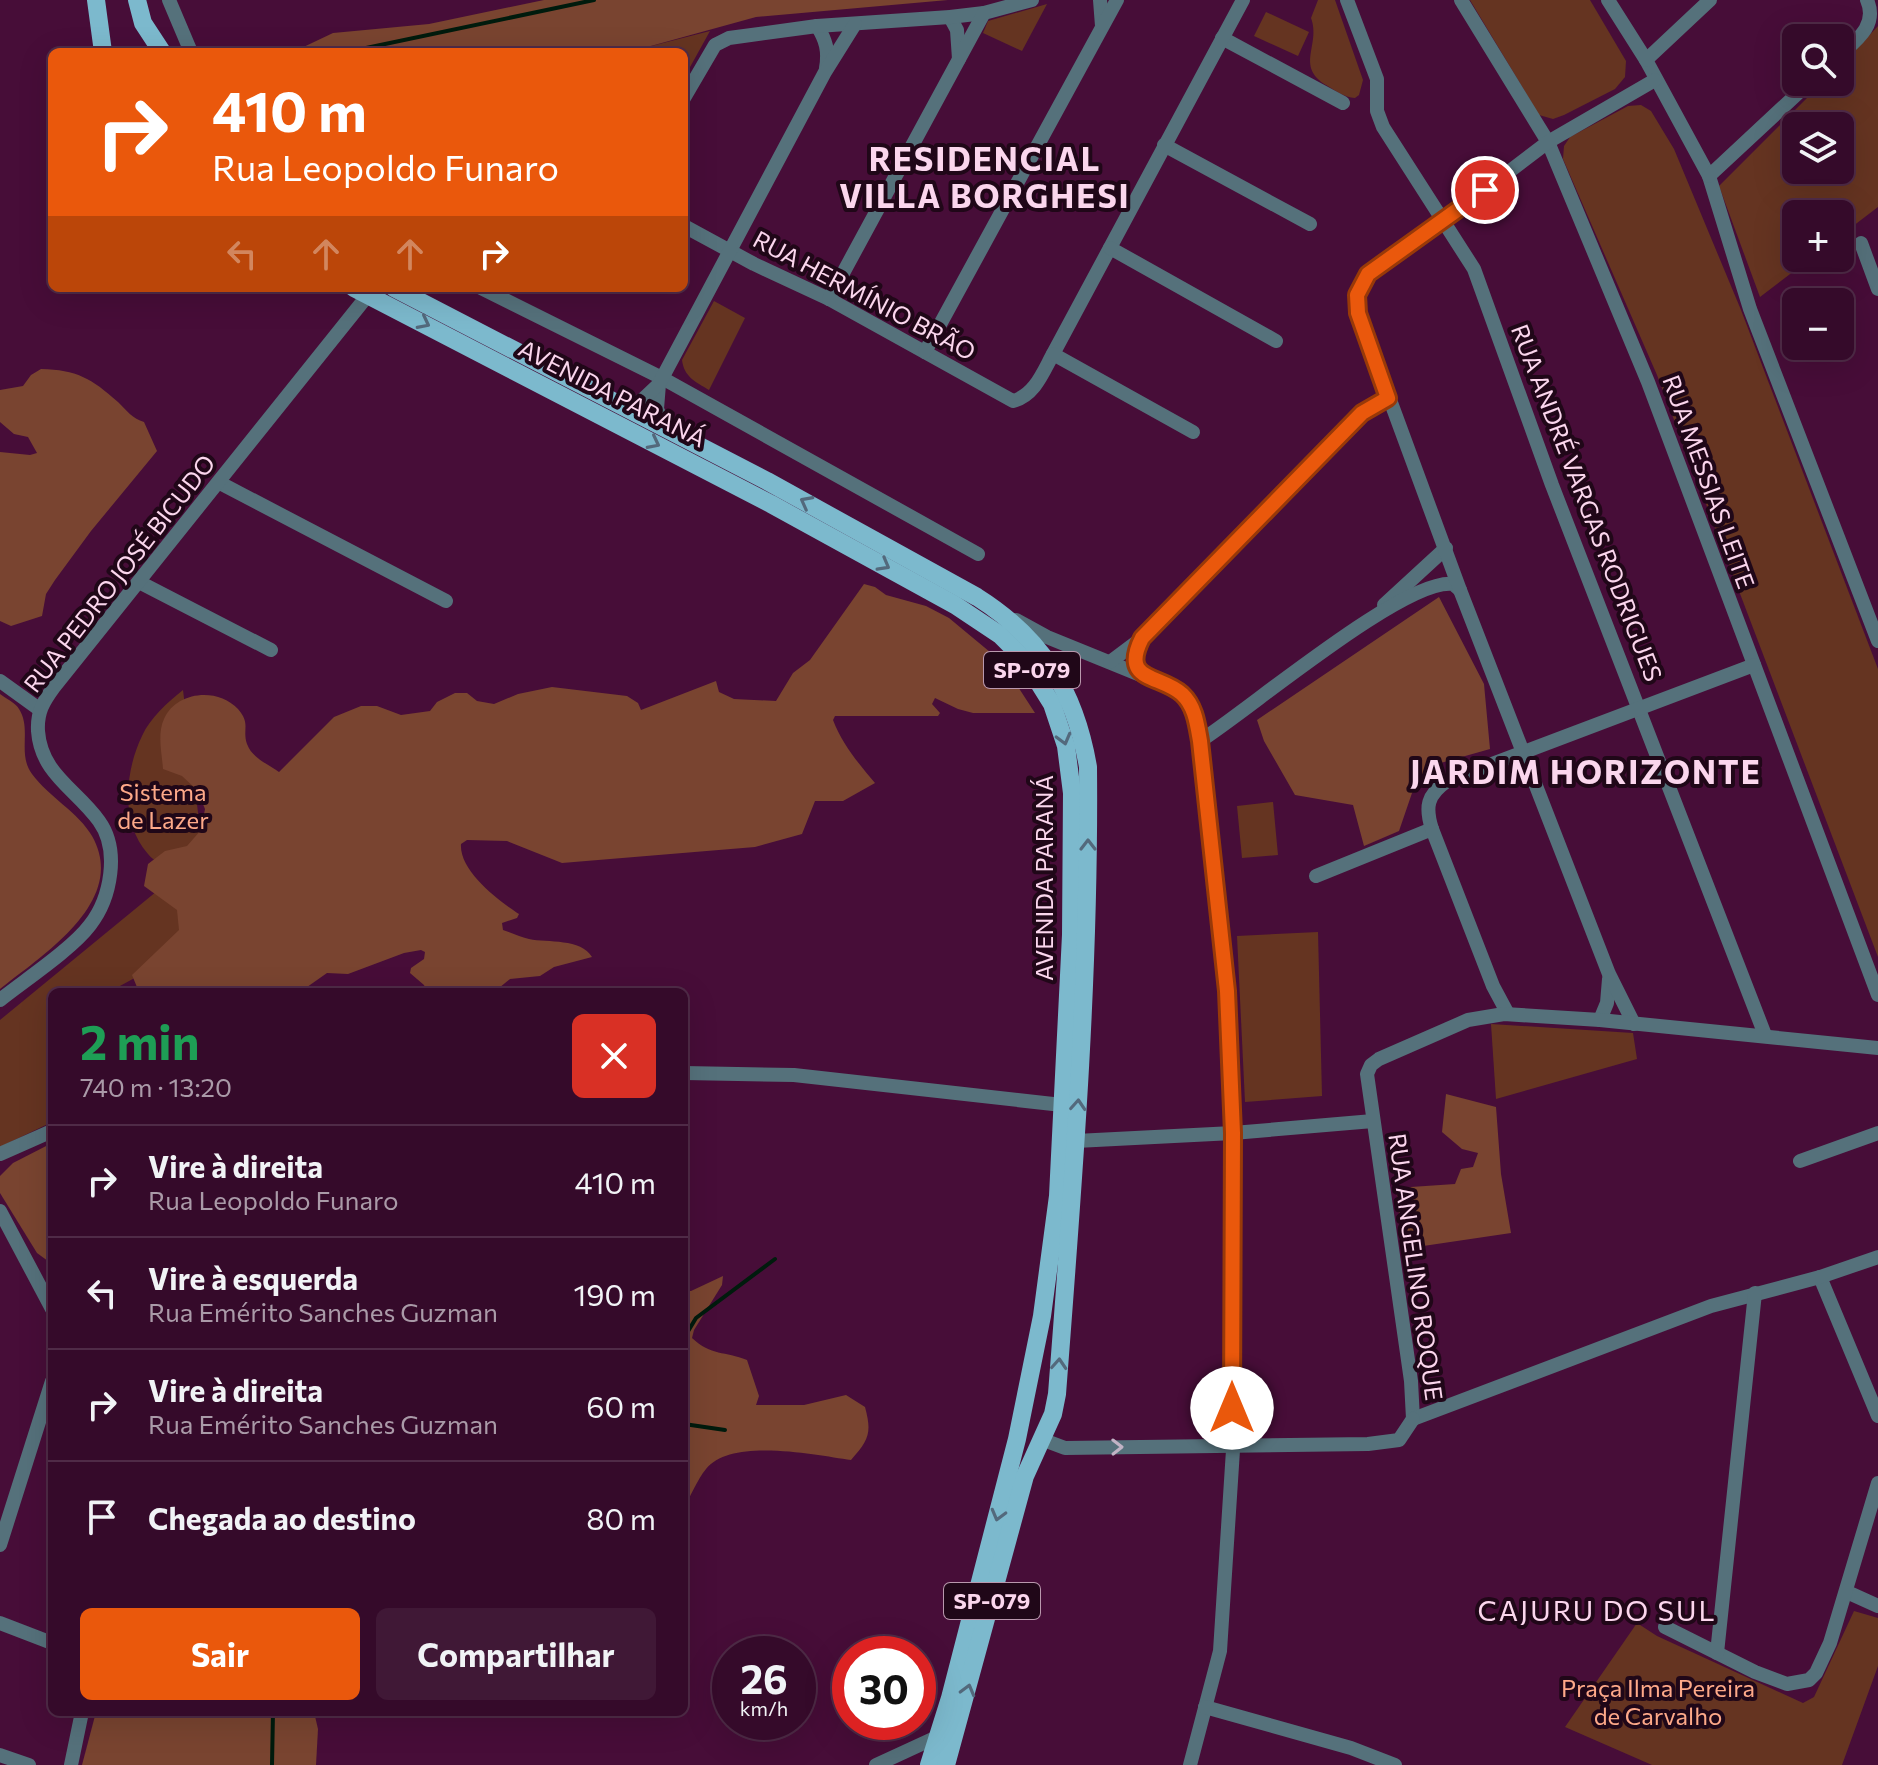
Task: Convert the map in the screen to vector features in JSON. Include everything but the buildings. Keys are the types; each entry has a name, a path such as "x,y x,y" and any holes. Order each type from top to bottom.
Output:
{"main road":[{"path":"141,1 143,23 159,48"},
{"path":"96,4 102,48"},
{"name":"AVENIDA PARANÁ","path":"361,292 771,504 982,622 1024,659 1052,704 1066,746 1071,778 1071,935 1058,1196 1042,1316 1017,1439 929,1765"},
{"name":"AVENIDA PARANÁ","path":"402,292 863,532 1002,612 1025,633 1054,671 1077,721 1088,767 1087,922 1076,1141 1057,1394 1053,1414 1025,1476 946,1765"},
{"path":"1041,1439 1032,1419 1043,1352 1042,1316"}],"street":[{"path":"169,0 189,48"},
{"path":"688,91 715,45 729,38 817,26 984,13 1032,0"},
{"path":"1100,0 1101,30"},
{"path":"925,352 1117,0"},
{"path":"1193,432 1053,354 1243,0"},
{"name":"RUA ANDRÉ VARGAS RODRIGUES","path":"1347,0 1377,79 1377,111 1383,127 1474,269 1552,485 1765,1035"},
{"name":"RUA MESSIAS LEITE","path":"1461,0 1548,142 1648,382 1878,995"},
{"path":"1608,0 1646,60 1709,176 1750,309 1812,474 1874,614 1878,641"},
{"path":"1646,60 1710,0"},
{"path":"1854,42 1867,29 1871,9 1867,0"},
{"path":"829,299 984,13"},
{"path":"950,17 957,30 959,60"},
{"path":"619,406 641,401 660,381 825,72 855,24"},
{"path":"817,26 826,40 828,57 825,72"},
{"path":"1222,38 1343,103"},
{"path":"1634,1024 1609,974 1523,753 1358,313 1359,287 1368,274 1443,222 1548,142 1655,80"},
{"path":"1709,176 1795,96"},
{"path":"1164,145 1310,224"},
{"name":"RUA HERMÍNIO BRÃO","path":"688,228 829,299 1013,401 1023,398 1033,389 1053,354"},
{"path":"1861,243 1877,282"},
{"path":"1110,248 1276,341"},
{"name":"RUA PEDRO JOSÉ BICUDO","path":"0,1000 88,928 109,883 110,853 100,821 44,760 39,746 39,709 220,483 361,292"},
{"path":"489,292 660,381 978,554"},
{"path":"660,381 657,409 667,430"},
{"path":"1110,662 1142,638 1362,413 1388,398"},
{"path":"220,483 446,601"},
{"path":"1200,741 1372,617 1446,548"},
{"path":"139,582 271,650"},
{"path":"1372,617 1431,585 1453,584 1460,590"},
{"path":"1002,612 1047,637 1146,676 1183,695 1196,717 1200,741 1227,991 1233,1133 1233,1445 1220,1651 1190,1765"},
{"path":"1142,638 1135,656 1136,665 1146,676"},
{"path":"1508,1014 1493,986 1432,829 1427,811 1428,801 1447,781 1754,665"},
{"path":"0,681 39,709"},
{"path":"1316,876 1432,829"},
{"path":"1600,1020 1610,990 1609,974"},
{"path":"1493,986 1490,1014 1600,1020 1878,1048"},
{"name":"RUA ANGELINO ROQUE","path":"1413,1419 1409,1366 1367,1074 1371,1065 1379,1059 1468,1020 1490,1014"},
{"path":"688,1073 794,1075 1062,1105"},
{"path":"1076,1141 1233,1133 1373,1121"},
{"path":"0,1154 48,1133"},
{"path":"1800,1161 1878,1133"},
{"path":"0,1211 6,1231 48,1302"},
{"path":"1041,1439 1065,1448 1399,1440 1413,1419 1711,1306 1820,1277 1878,1257"},
{"path":"1820,1277 1878,1416"},
{"path":"1717,1653 1755,1293"},
{"path":"0,1545 48,1395"},
{"path":"1665,1627 1787,1684 1809,1680 1816,1673 1830,1643 1878,1483"},
{"path":"1847,1592 1878,1606"},
{"path":"0,1623 48,1641"},
{"path":"1205,1707 1351,1748 1395,1765"},
{"path":"71,1765 81,1716"},
{"path":"876,1765 939,1736"},
{"path":"0,1755 29,1765"}],"green space":[{"path":"1318,0 1335,0 1363,80 1359,95 1355,98 1326,85 1312,70 1311,18"},
{"path":"1470,0 1590,0 1626,61 1625,77 1615,89 1564,115 1553,119 1539,115"},
{"path":"1047,4 1022,51 983,33 988,21"},
{"path":"1266,12 1309,32 1298,56 1254,36"},
{"path":"1878,26 1878,207 1854,225 1854,200 1782,200 1782,272 1793,272 1760,297 1719,186 1782,123 1782,184 1854,184 1854,112 1793,112 1809,96 1854,96 1854,51"},
{"path":"710,31 688,71 688,48 644,48"},
{"path":"1641,105 1651,111 1674,149 1741,310 1878,669 1878,957 1657,375 1563,159 1564,146 1570,137 1628,106"},
{"path":"714,301 745,318 709,390 688,375 682,360"},
{"name":"Sistema de Lazer","path":"183,690 213,935 116,988 48,988 48,1124 0,1147 0,1020 179,873 148,854 139,841 129,812 129,781 136,750 145,729"},
{"path":"1273,802 1278,855 1242,858 1237,806"},
{"path":"1318,932 1322,1096 1245,1102 1237,936"},
{"path":"1491,1024 1633,1033 1637,1059 1496,1099"},
{"name":"Praça Ilma Pereira de Carvalho","path":"1854,1611 1878,1618 1878,1666 1842,1765 1652,1765 1565,1727 1637,1623 1657,1636 1803,1703 1814,1697"}],"shaded area":[{"path":"544,0 948,0 756,17 644,48 301,48 333,33 429,24"},
{"path":"41,369 74,374 100,387 144,422 157,451 55,580 46,594 42,616 11,626 0,621 0,452 37,453 28,437 14,434 0,422 0,390 23,386 31,375"},
{"path":"864,584 886,595 926,606 949,618 1002,662 1035,713 973,713 935,698 932,704 940,713 938,716 835,716 833,720 841,737 875,783 843,801 815,801 802,834 755,847 562,863 507,841 467,840 461,844 462,854 473,875 519,914 517,918 502,923 503,930 529,939 572,944 592,957 554,967 540,976 510,979 499,988 425,988 410,973 411,968 424,959 425,952 421,950 404,953 348,974 327,973 306,988 137,988 132,975 179,930 177,910 144,886 148,864 165,851 187,846 201,830 205,809 197,790 182,776 163,769 160,744 164,719 170,710 187,698 209,695 230,702 244,719 249,749 279,772 334,717 361,706 377,706 401,715 430,711 437,702 455,693 467,693 477,701 494,704 518,694 552,687 627,696 638,703 641,710 716,681 719,692 734,699 776,701 793,673 810,660"},
{"path":"1439,597 1484,684 1490,749 1437,764 1412,793 1399,831 1364,846 1353,805 1295,795 1264,741 1257,720"},
{"path":"0,694 19,709 23,717 25,758 32,774 86,828 100,860 99,883 90,904 76,924 0,989"},
{"path":"1446,1094 1496,1107 1501,1174 1511,1233 1403,1249 1396,1188 1455,1184 1461,1169 1473,1167 1478,1153 1462,1149 1442,1132"},
{"path":"48,1145 48,1261 37,1253 0,1193 0,1176 13,1163"},
{"path":"723,1276 722,1285 692,1338 712,1350 747,1360 759,1396 756,1405 804,1405 846,1395 865,1407 867,1436 851,1460 796,1452 734,1453 718,1459 706,1469 688,1500 688,1291"},
{"path":"95,1716 315,1716 318,1729 316,1765 82,1765"}],"waterway":[{"path":"366,48 594,0"},
{"path":"688,1331 696,1318 775,1259"},
{"path":"688,1425 725,1430"},
{"path":"272,1765 273,1716"}],"district":[{"name":"RESIDENCIAL VILLA BORGHESI","path":"985,178"},
{"name":"JARDIM HORIZONTE","path":"1586,773"},
{"name":"CAJURU DO SUL","path":"1597,1611"}],"route":[{"path":"1232,1408 1233,1133 1227,991 1200,741 1196,717 1183,695 1139,671 1135,656 1142,638 1362,413 1388,398 1358,313 1359,287 1368,274 1485,190"}]}
